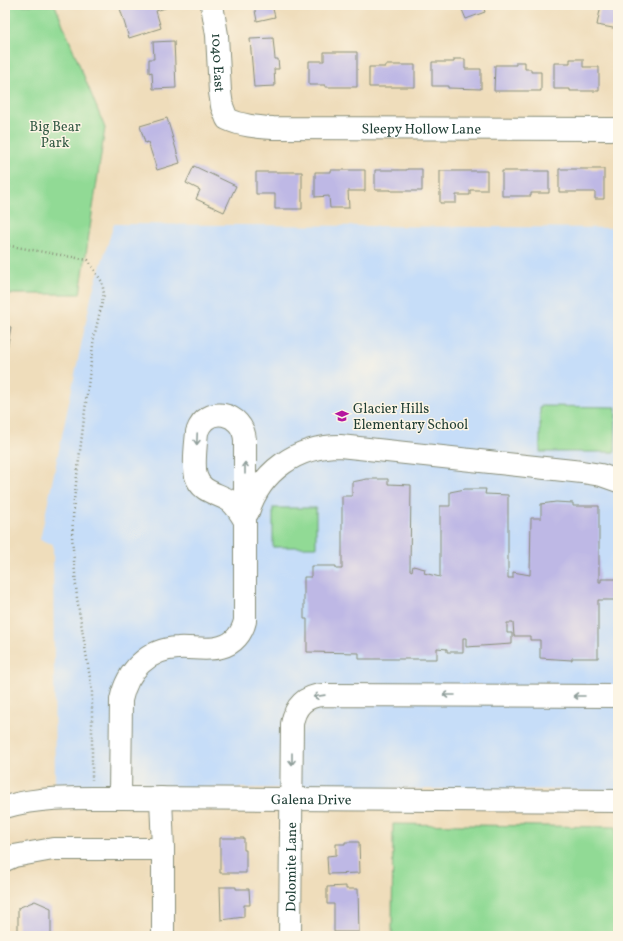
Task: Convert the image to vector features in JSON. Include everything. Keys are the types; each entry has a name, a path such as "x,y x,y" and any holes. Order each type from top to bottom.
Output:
{"street":[{"name":"1040 East","path":"212,5 217,35 221,99 227,119"},
{"name":"Sleepy Hollow Lane","path":"227,119 238,124 267,128 618,129"},
{"path":"120,798 122,700 123,690 132,672 147,658 167,649 222,647 236,639 243,628 245,621 245,521 258,490 274,471 294,456 306,450 328,446 340,446 582,472 601,475 618,481"},
{"name":"Dolomite Lane","path":"290,936 291,799 294,716 297,708 302,702 316,695 618,696"},
{"name":"Galena Drive","path":"5,807 19,803 56,799 120,798 618,801"},
{"path":"161,798 163,849 163,936"},
{"path":"5,860 14,856 53,849 163,849"}],"path":[{"path":"5,245 88,260 102,282 104,289 104,297 94,337 74,500 72,536 72,556 76,598 92,690 92,785"}],"shaded area":[{"name":"Glacier Hills Elementary School","path":"114,224 618,228 618,790 55,787 53,544 40,540 92,293"}],"green space":[{"name":"Big Bear Park","path":"5,5 55,5 105,128 80,294 5,294"},
{"path":"540,406 616,407 615,452 540,452"},
{"path":"273,508 316,508 316,547 273,547"},
{"path":"393,824 616,827 614,936 392,936"}],"building":[{"path":"119,5 171,6 156,11 161,28 129,38"},
{"path":"254,5 272,5 275,17 257,21"},
{"path":"460,5 486,5 483,6 485,12 466,19"},
{"path":"601,5 618,5 618,29 597,25"},
{"path":"273,38 275,59 278,59 279,69 274,69 275,86 254,87 250,39"},
{"path":"174,41 176,88 153,89 152,72 149,73 149,59 154,59 153,42"},
{"path":"324,52 357,52 357,87 325,87 325,85 309,85 309,61 324,61"},
{"path":"454,59 465,59 465,69 481,69 481,89 432,86 432,62 454,62"},
{"path":"570,59 583,59 583,67 599,67 599,91 570,91 570,89 554,89 554,63 570,63"},
{"path":"516,62 525,62 525,69 531,69 531,72 541,72 541,91 494,91 495,65 516,65"},
{"path":"385,65 415,65 415,87 369,87 369,67 385,67"},
{"path":"167,118 180,163 157,170 148,142 145,143 140,126"},
{"path":"194,166 236,186 224,212 196,199 200,190 186,183"},
{"path":"422,169 422,191 375,190 375,170"},
{"path":"559,169 604,169 604,199 595,199 595,192 559,192"},
{"path":"331,170 365,170 365,191 348,191 349,208 330,208 329,196 315,197 315,172 331,172"},
{"path":"440,171 487,171 487,190 470,190 470,195 456,195 456,203 440,203"},
{"path":"502,171 549,171 549,193 531,193 531,196 502,196"},
{"path":"256,172 302,172 302,209 275,209 275,194 256,194"},
{"path":"5,326 11,327 7,349 5,349"},
{"path":"367,479 388,479 388,484 411,485 410,570 412,571 413,566 425,569 424,573 440,577 440,506 450,506 450,492 465,489 486,489 485,494 508,495 508,578 513,578 513,572 530,575 531,518 541,518 541,504 556,502 573,503 573,506 599,506 599,582 601,582 601,579 618,579 618,600 598,600 598,658 572,658 572,660 540,658 540,640 530,640 530,636 514,636 513,623 507,623 507,633 512,633 512,644 466,647 466,638 463,638 463,652 447,652 447,649 437,648 437,659 359,659 359,653 307,652 307,619 304,619 304,577 311,577 311,566 336,566 336,569 342,569 342,496 352,496 352,482"},
{"path":"220,838 244,838 244,850 246,850 246,873 220,873"},
{"path":"345,842 359,842 360,873 328,874 327,856 336,855 336,844 345,844"},
{"path":"346,886 346,889 358,889 359,932 334,932 334,904 327,904 327,887"},
{"path":"220,887 249,889 250,905 244,905 244,917 221,920"},
{"path":"35,901 51,908 51,936 18,936 18,908"}],"place":[{"name":"Glacier Hills Elementary School","path":"342,416"}]}
